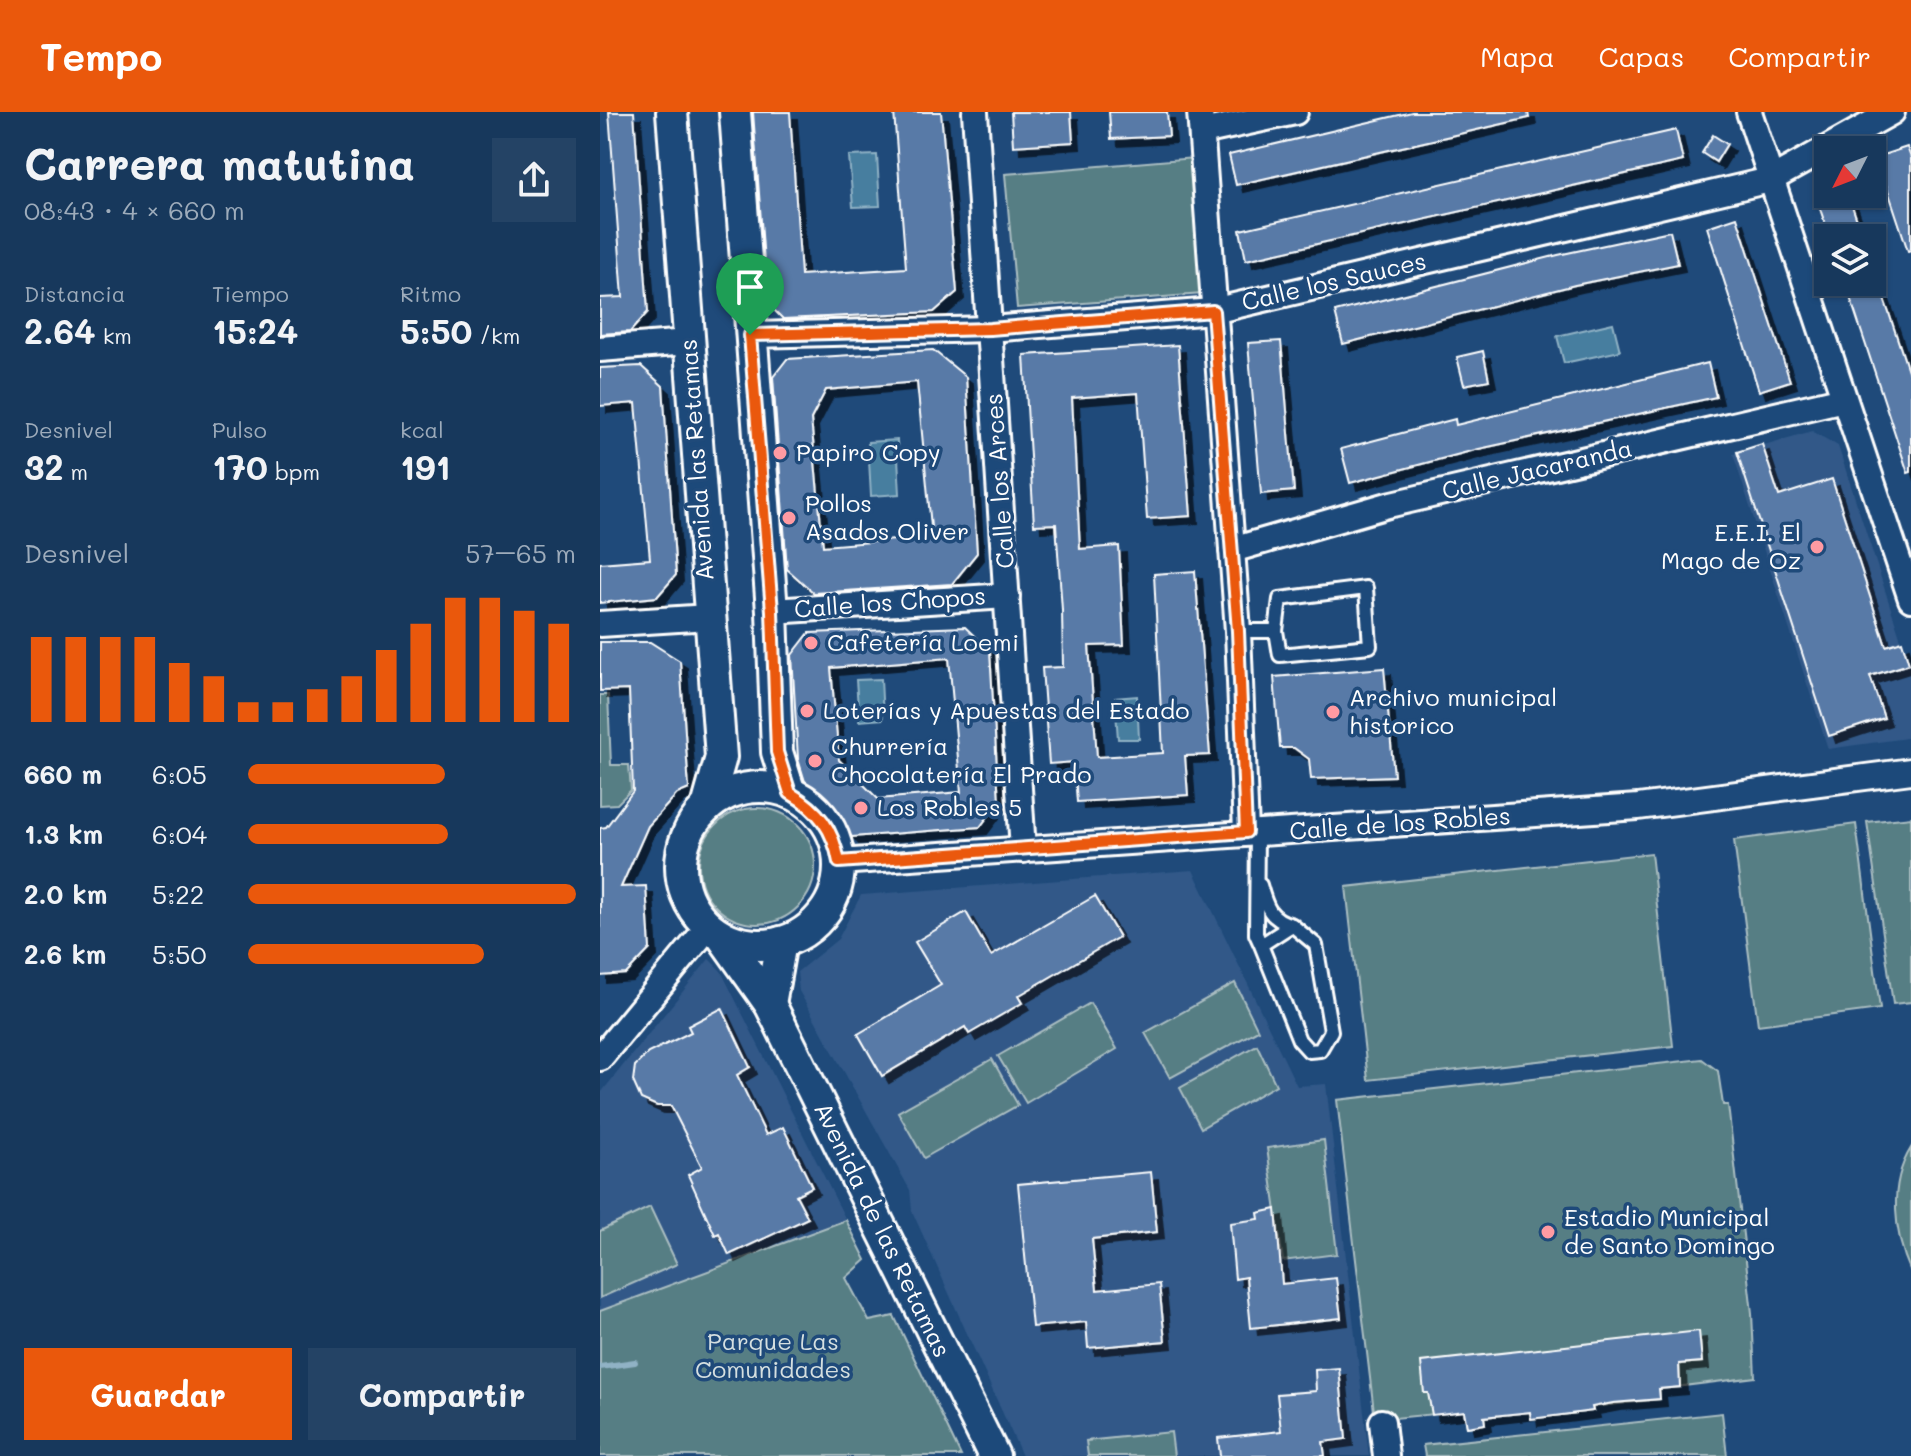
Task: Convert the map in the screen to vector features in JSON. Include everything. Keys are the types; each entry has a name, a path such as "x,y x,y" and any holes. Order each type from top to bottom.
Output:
{"street":[{"name":"Avenida las Retamas","path":"672,112 721,757 707,807"},
{"path":"735,112 772,611 777,752 790,793"},
{"name":"Calle los Arces","path":"975,112 1023,850"},
{"path":"1251,833 1201,122 1295,112"},
{"path":"1749,112 1911,599"},
{"name":"Calle los Sauces","path":"750,335 990,329 1213,311 1770,180 1892,112"},
{"path":"600,349 688,342"},
{"name":"Calle Jacaranda","path":"1232,550 1388,505 1844,399"},
{"name":"Calle los Chopos","path":"772,611 1007,596"},
{"path":"600,624 709,617"},
{"name":"Calle de los Robles","path":"839,862 1638,807 1911,771"},
{"path":"769,787 790,793 809,804 835,840 839,862 836,889 824,913 805,931 781,942 760,945 715,930 693,908 684,887 681,863 691,826 707,807 726,794 747,788 769,787"},
{"path":"600,1058 715,930"},
{"name":"Avenida de las Retamas","path":"715,930 770,1004 994,1456"},
{"path":"770,1004 781,942"},
{"path":"1382,1422 1386,1456"}],"lane":[{"path":"1366,588 1370,646 1280,655 1276,631 1280,599 1366,588"},
{"path":"1238,631 1276,631"},
{"path":"1251,833 1256,873 1256,934 1299,1040 1309,1051 1320,1050 1331,1031 1316,945 1292,925 1276,921 1268,910 1256,873"},
{"path":"1261,945 1292,925"}],"shaded area":[{"path":"877,155 880,206 853,207 849,156"},
{"path":"1613,323 1620,351 1564,363 1557,336"},
{"name":"E.E.I. El Mago de Oz","path":"1812,431 1838,446 1911,670 1911,730 1907,738 1828,749 1733,454"},
{"path":"897,440 900,494 871,496 868,442"},
{"path":"881,679 883,719 859,721 856,680"},
{"path":"1137,696 1139,739 1118,739 1115,698"},
{"path":"1193,870 1297,1086 1326,1084 1369,1456 1022,1456 912,1211 910,1190 799,991 797,972 838,939 861,895"},
{"path":"709,959 721,971 846,1220 600,1311 600,1094"}],"green space":[{"path":"1194,158 1203,294 1017,308 1005,174"},
{"path":"600,695 608,695 611,765 629,765 631,790 617,804 600,805"},
{"path":"757,808 779,812 798,825 811,844 815,866 811,888 798,907 779,920 757,924 735,920 716,907 703,888 699,866 703,844 716,825 735,812"},
{"path":"1911,817 1911,1002 1893,1004 1867,822"},
{"path":"1856,824 1880,1009 1758,1025 1734,840"},
{"path":"1651,853 1673,1046 1368,1080 1346,887"},
{"path":"1235,983 1258,1030 1170,1078 1145,1033"},
{"path":"1090,1003 1117,1049 1026,1103 998,1056"},
{"path":"1257,1045 1276,1085 1201,1128 1180,1088"},
{"path":"992,1059 1018,1105 924,1158 898,1112"},
{"name":"Estadio Municipal de Santo Domingo","path":"1702,1059 1718,1071 1723,1105 1728,1105 1752,1313 1755,1377 1660,1389 1660,1399 1593,1407 1593,1411 1531,1419 1530,1412 1484,1417 1485,1424 1467,1427 1464,1411 1375,1420 1337,1100"},
{"path":"1324,1140 1337,1254 1283,1261 1267,1148"},
{"path":"1911,1148 1911,1272 1897,1226 1896,1193"},
{"path":"650,1207 677,1264 600,1298 600,1231"},
{"name":"Parque Las Comunidades","path":"846,1220 866,1260 846,1278 869,1321 894,1316 961,1456 600,1456 600,1311"},
{"path":"1722,1413 1727,1456 1425,1456 1423,1445"},
{"path":"1171,1432 1174,1456 1088,1456 1086,1441"}],"building":[{"path":"609,112 634,112 648,312 630,332 600,334 600,298 623,297"},
{"path":"753,112 790,112 801,275 906,268 894,112 941,112 957,292 934,312 783,319 767,303"},
{"path":"1011,112 1071,112 1073,142 1013,146"},
{"path":"1109,112 1167,112 1169,136 1111,139"},
{"path":"1412,112 1528,112 1529,118 1236,185 1229,155"},
{"path":"1676,130 1683,161 1246,260 1240,230"},
{"path":"1713,135 1727,144 1716,162 1702,153"},
{"path":"1907,147 1911,158 1911,250 1908,251 1886,184 1886,154"},
{"path":"1820,208 1853,208 1858,224 1825,224"},
{"path":"1737,217 1790,381 1759,391 1707,227"},
{"path":"1670,231 1678,264 1575,285 1343,344 1335,312 1558,255"},
{"path":"1850,296 1883,296 1889,313 1911,380 1911,472 1908,473"},
{"path":"1281,341 1294,491 1261,494 1248,343"},
{"path":"1178,345 1191,516 1147,519 1138,393 1072,398 1080,549 1119,546 1124,645 1089,646 1097,757 1163,753 1154,574 1195,571 1210,755 1185,756 1188,795 1077,802 1074,762 1049,764 1042,668 1063,667 1062,610 1056,524 1034,525 1024,355"},
{"path":"933,350 966,377 977,553 952,584 814,593 787,569 773,377 787,359","holes":["917,382 932,537 823,546 811,419 826,390"]},
{"path":"1483,351 1489,380 1464,385 1457,357"},
{"path":"1708,363 1716,397 1479,449 1350,483 1341,449 1455,419 1456,425"},
{"path":"641,366 663,386 676,575 657,597 600,603 600,563 650,559 636,403 600,406 600,368"},
{"name":"E.E.I. El Mago de Oz","path":"1762,444 1779,496 1832,479 1886,646 1902,641 1909,664 1870,676 1884,718 1829,736 1737,452"},
{"path":"965,627 990,651 999,802 980,827 852,837 807,788 798,759 792,655 809,633","holes":["949,658 961,792 878,799 839,760 831,668"]},
{"path":"600,642 650,642 680,661 689,789 677,794 648,826 621,887 646,886 650,949 626,974 600,976 600,828 606,827 633,791 629,690 600,691"},
{"name":"Archivo municipal historico","path":"1384,668 1394,776 1311,779 1309,759 1294,748 1280,748 1274,677"},
{"path":"1095,896 1119,937 1018,996 1022,1003 969,1034 965,1027 882,1076 858,1034 941,985 915,942 966,912 991,956"},
{"path":"722,1008 750,1067 737,1075 766,1135 783,1127 812,1187 796,1195 808,1218 729,1255 719,1233 715,1235 688,1175 702,1167 671,1106 657,1106 641,1099 633,1081 635,1066 648,1053 691,1032 688,1026"},
{"path":"1151,1172 1157,1232 1092,1239 1097,1290 1159,1284 1165,1341 1088,1348 1086,1322 1032,1327 1018,1184"},
{"path":"1276,1209 1282,1284 1336,1278 1341,1318 1251,1328 1246,1277 1235,1279 1230,1223 1259,1219 1258,1213"},
{"path":"1699,1331 1702,1362 1679,1364 1680,1387 1659,1389 1660,1399 1613,1403 1592,1407 1593,1411 1531,1419 1530,1412 1484,1417 1485,1424 1467,1427 1464,1411 1432,1415 1428,1393 1424,1393 1421,1362"},
{"path":"1339,1368 1346,1439 1323,1442 1325,1456 1220,1456 1218,1438 1281,1431 1277,1394 1316,1391 1315,1370"}],"waterway":[{"path":"600,1367 635,1362"}],"place":[{"name":"Papiro Copy","path":"780,453"},
{"name":"Pollos Asados Oliver","path":"789,518"},
{"name":"E.E.I. El Mago de Oz","path":"1817,547"},
{"name":"Cafetería Loemi","path":"811,643"},
{"name":"Loterías y Apuestas del Estado","path":"807,711"},
{"name":"Archivo municipal historico","path":"1333,712"},
{"name":"Churrería Chocolatería El Prado","path":"815,761"},
{"name":"Los Robles 5","path":"861,808"},
{"name":"Estadio Municipal de Santo Domingo","path":"1548,1232"}],"route":[{"path":"1213,311 1238,631 1246,832 839,862 835,840 824,821 809,804 790,793 777,752 772,611 750,335 990,329 1213,311"}]}
